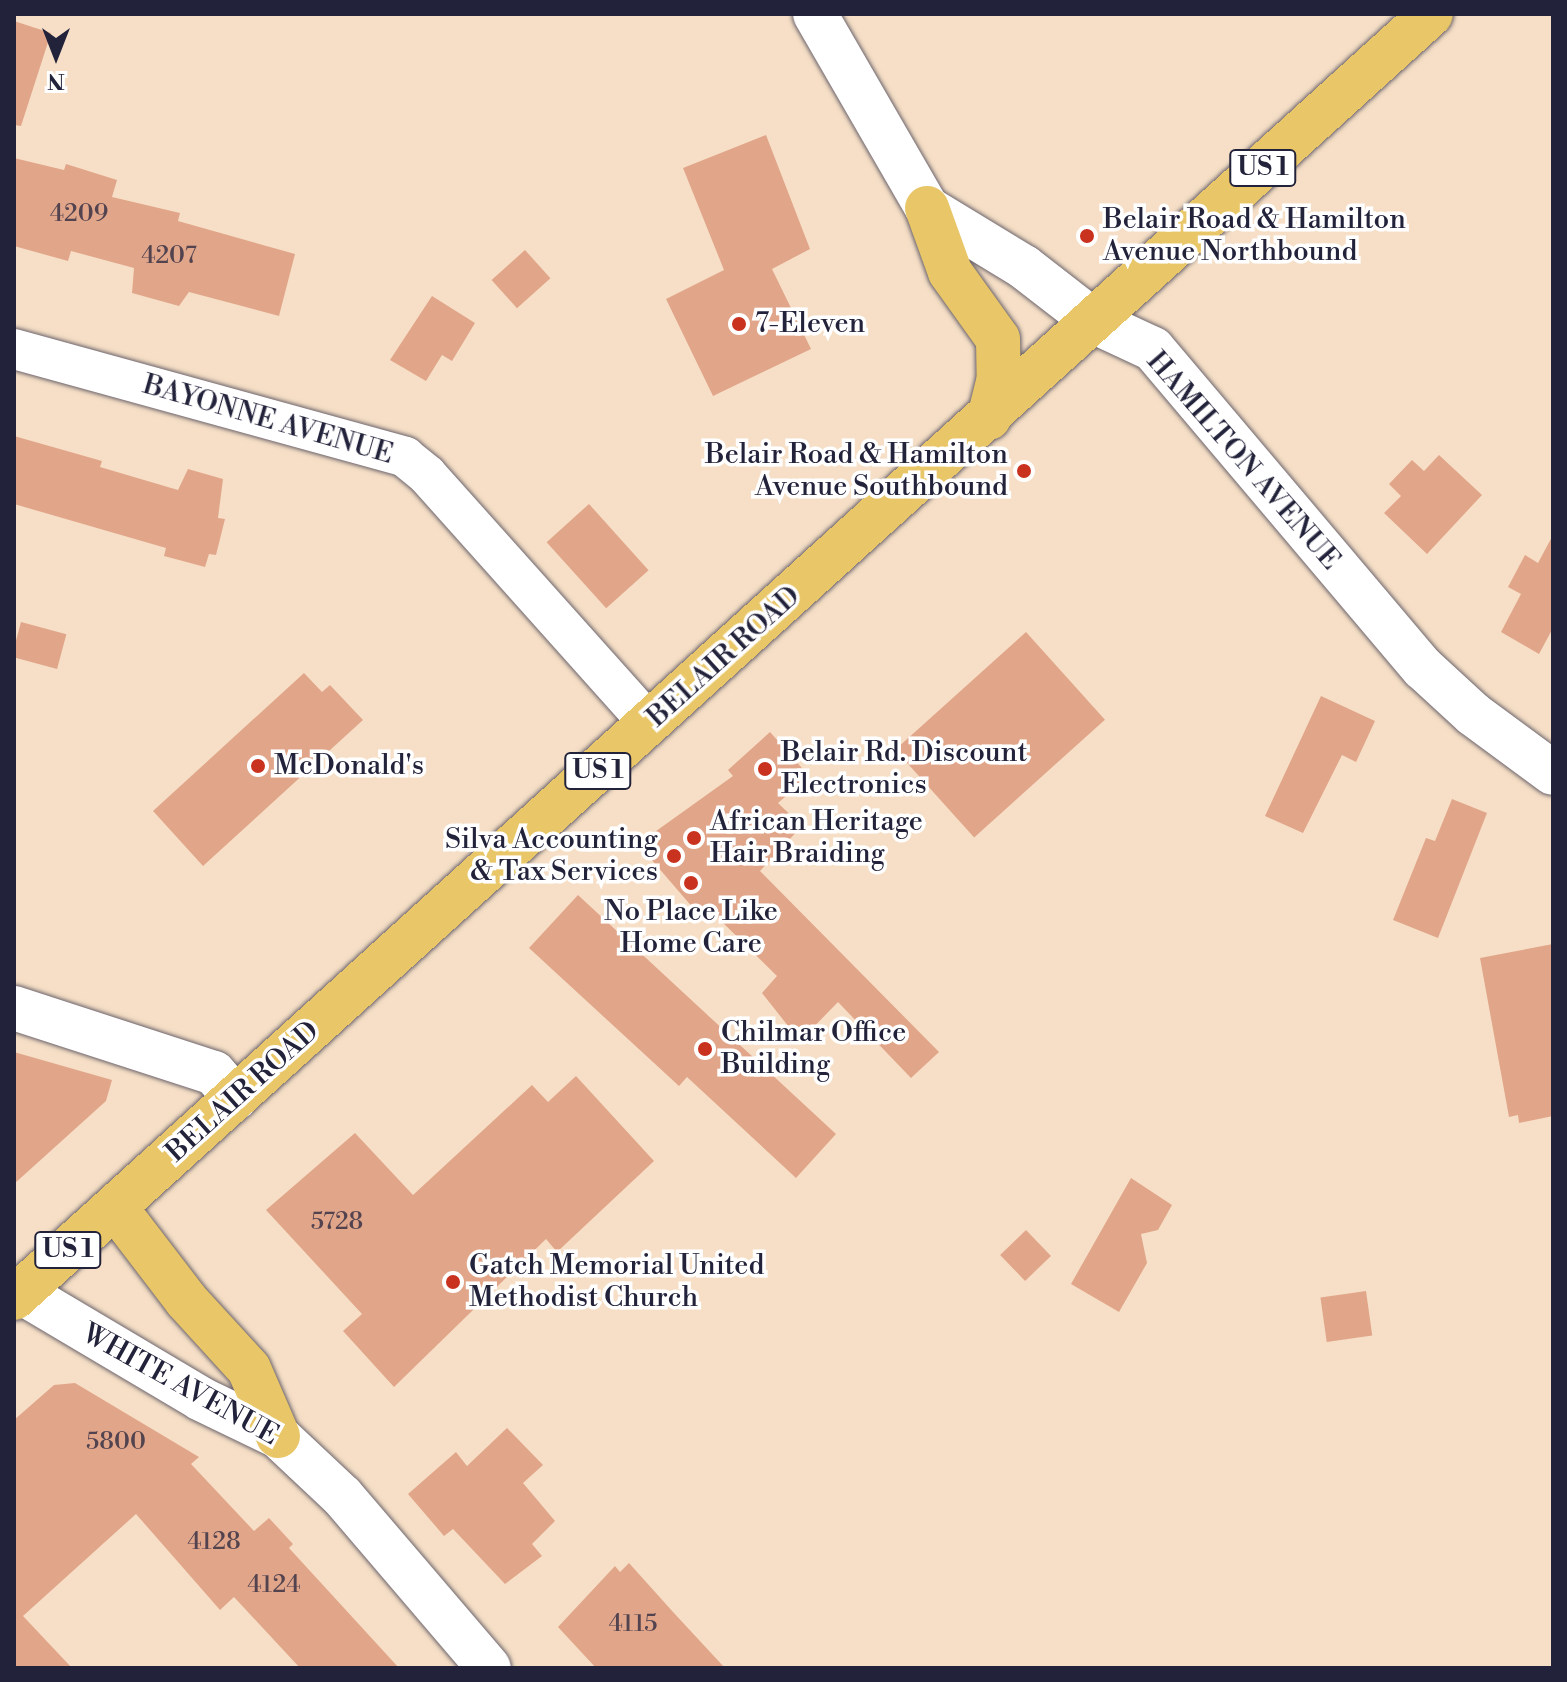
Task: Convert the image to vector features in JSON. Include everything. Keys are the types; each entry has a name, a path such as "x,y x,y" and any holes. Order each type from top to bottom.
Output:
{"main road":[{"name":"BELAIR ROAD","path":"17,1295 1095,322 1431,14"},
{"path":"927,208 950,272 998,339 999,378 989,418"},
{"path":"115,1207 186,1300 249,1369 278,1436"}],"street":[{"name":"HAMILTON AVENUE","path":"815,14 927,208 1024,267 1095,322 1153,349 1423,668 1473,714 1553,773"},
{"name":"BAYONNE AVENUE","path":"14,349 405,457 427,475 650,724"},
{"path":"14,1008 214,1073 236,1098"},
{"name":"WHITE AVENUE","path":"17,1295 201,1399 278,1436 342,1496 489,1668"}],"building":[{"path":"14,21 51,33 21,126 14,125"},
{"path":"766,135 810,249 772,269 811,349 713,396 666,299 724,270 683,168"},
{"path":"14,158 64,170 66,164 117,180 112,197 180,213 178,221 295,254 279,316 189,292 179,306 132,293 134,268 71,251 68,261 14,246"},
{"path":"525,250 550,278 517,308 492,280"},
{"path":"432,296 475,323 452,361 442,355 426,381 390,360"},
{"path":"14,436 102,461 100,467 178,490 188,469 223,479 218,518 225,519 216,555 209,554 205,567 164,556 166,548 14,504"},
{"path":"1439,455 1482,495 1427,554 1384,513 1401,496 1389,484 1412,460 1424,471"},
{"path":"589,504 649,570 606,608 547,542"},
{"path":"1553,535 1553,628 1539,654 1501,632 1521,594 1508,587 1525,555 1538,563"},
{"path":"21,622 66,634 57,669 14,657"},
{"path":"1026,632 1105,720 974,837 895,750"},
{"name":"McDonald's","path":"304,673 322,692 330,685 363,720 203,866 153,811"},
{"path":"1321,696 1375,721 1356,762 1342,755 1303,833 1265,816"},
{"path":"770,732 809,776 778,803 802,826 760,871 939,1052 911,1078 838,1002 800,1041 762,993 777,976 709,909 700,916 638,844 733,776 728,770"},
{"path":"1452,799 1487,813 1438,938 1393,920 1426,838 1435,841"},
{"name":"Chilmar Office Building","path":"578,895 836,1134 796,1178 687,1077 679,1086 529,948"},
{"path":"1553,944 1553,1116 1519,1123 1518,1115 1509,1117 1480,958"},
{"path":"14,1052 112,1080 106,1101 14,1184"},
{"path":"576,1076 654,1161 557,1252 546,1239 394,1387 343,1331 362,1314 266,1210 355,1133 413,1195 532,1085 548,1102"},
{"path":"1131,1178 1172,1205 1158,1230 1141,1234 1147,1263 1119,1312 1071,1284"},
{"path":"1026,1230 1051,1256 1025,1281 1000,1255"},
{"path":"1366,1291 1372,1336 1327,1342 1320,1297"},
{"path":"75,1383 199,1457 191,1464 254,1531 269,1518 293,1544 289,1548 399,1668 300,1668 234,1597 220,1610 136,1514 23,1616 72,1668 14,1668 14,1420 54,1385"},
{"path":"507,1428 543,1465 523,1483 555,1521 532,1544 542,1556 505,1584 453,1529 444,1536 408,1494 456,1452 467,1466"},
{"path":"629,1563 725,1668 596,1668 558,1627 615,1566 620,1572"}],"place":[{"name":"Belair Road & Hamilton Avenue Northbound","path":"1087,236"},
{"name":"7-Eleven","path":"739,324"},
{"name":"Belair Road & Hamilton Avenue Southbound","path":"1024,471"},
{"name":"McDonald's","path":"258,766"},
{"name":"Belair Rd. Discount Electronics","path":"765,769"},
{"name":"African Heritage Hair Braiding","path":"694,838"},
{"name":"Silva Accounting & Tax Services","path":"674,856"},
{"name":"No Place Like Home Care","path":"691,883"},
{"name":"Chilmar Office Building","path":"705,1049"},
{"name":"Gatch Memorial United Methodist Church","path":"453,1282"}]}
